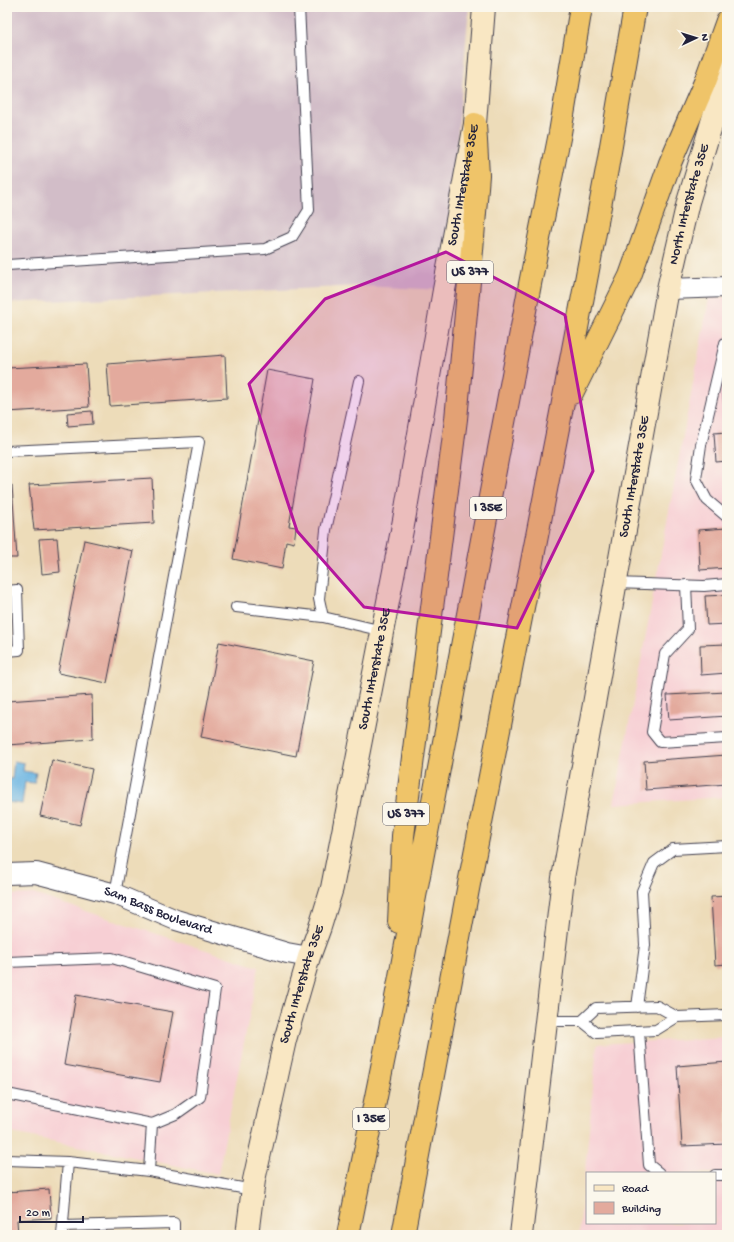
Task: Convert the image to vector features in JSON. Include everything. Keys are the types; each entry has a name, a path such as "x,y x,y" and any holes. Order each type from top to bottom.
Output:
{"highway":[{"name":"I 35E","path":"348,1235 395,1003 527,299 560,133 581,7"},
{"path":"403,1235 469,884 560,418 607,169 635,7"},
{"path":"560,418 630,276 670,164 705,82 727,21"},
{"name":"US 377","path":"395,1003 403,836 456,419 472,250 478,175 475,124"}],"main road":[{"name":"South Interstate 35E","path":"247,1235 253,1190 285,1040 309,957 332,888 404,520 444,290 475,124 484,7"},
{"name":"North Interstate 35E","path":"668,289 688,202 716,109 727,49"},
{"name":"South Interstate 35E","path":"520,1235 547,1021 563,878 668,289"}],"street":[{"path":"668,289 727,287"},
{"name":"Sam Bass Boulevard","path":"7,874 36,873 115,894 176,920 287,953 309,957"}],"lane":[{"path":"7,265 265,249 292,237 309,210 299,7"},
{"path":"727,341 725,342 701,445 696,479 707,500 727,518"},
{"path":"323,617 319,599 326,530 359,381"},
{"path":"7,451 199,442 115,894"},
{"path":"615,583 704,586 727,584"},
{"path":"686,585 688,629 665,654 652,732 660,742 727,738"},
{"path":"7,591 17,590 19,650 7,651"},
{"path":"236,607 323,617 382,631"},
{"path":"637,1007 645,945 642,891 654,863 673,849 727,846"},
{"path":"7,962 112,958 215,989 200,1097 176,1114 152,1124 7,1094"},
{"path":"582,1021 596,1008 658,1006 676,1017"},
{"path":"547,1021 582,1021 597,1033 656,1030 676,1017 727,1015"},
{"path":"639,1031 649,1165 658,1172"},
{"path":"149,1171 152,1124"},
{"path":"7,1160 68,1162 149,1171 253,1190"},
{"path":"68,1162 63,1231 174,1222 174,1235"},
{"path":"716,1175 727,1174"}],"highlighted area":[{"path":"446,252 565,315 593,471 517,628 364,607 297,531 249,384 325,299"}],"shaded area":[{"path":"7,7 469,7 444,290 361,286 7,303"},
{"path":"727,297 727,797 614,804 709,298"},
{"path":"33,894 259,967 218,1174 7,1132 7,895"},
{"path":"727,1037 727,1235 579,1235 597,1044"}],"water":[{"path":"14,761 24,763 23,771 36,773 34,783 25,782 22,804 7,802 7,779 12,779"}],"building":[{"path":"225,355 227,398 110,406 107,364"},
{"path":"86,364 89,407 7,412 7,368"},
{"path":"267,370 315,379 289,526 296,527 294,543 286,541 282,569 233,559"},
{"path":"727,393 727,413 724,414 723,394"},
{"path":"92,411 93,424 68,426 67,413"},
{"path":"727,432 727,461 716,462 714,433"},
{"path":"152,478 154,523 34,530 29,485"},
{"path":"12,485 17,558 7,558 7,486"},
{"path":"727,528 727,568 700,570 698,530"},
{"path":"57,538 60,572 42,574 39,539"},
{"path":"84,540 133,551 107,683 58,673"},
{"path":"727,595 727,624 707,625 705,596"},
{"path":"219,642 314,661 296,756 201,737"},
{"path":"727,644 727,673 701,675 700,645"},
{"path":"727,692 727,716 669,720 667,695"},
{"path":"92,695 93,739 7,745 7,701"},
{"path":"727,755 727,784 646,790 644,761"},
{"path":"52,760 92,769 80,825 40,816"},
{"path":"727,896 727,964 715,965 711,897"},
{"path":"76,995 173,1012 160,1082 64,1065"},
{"path":"727,1062 727,1144 682,1146 677,1066"},
{"path":"49,1189 51,1218 17,1220 18,1235 7,1235 7,1192"}]}
